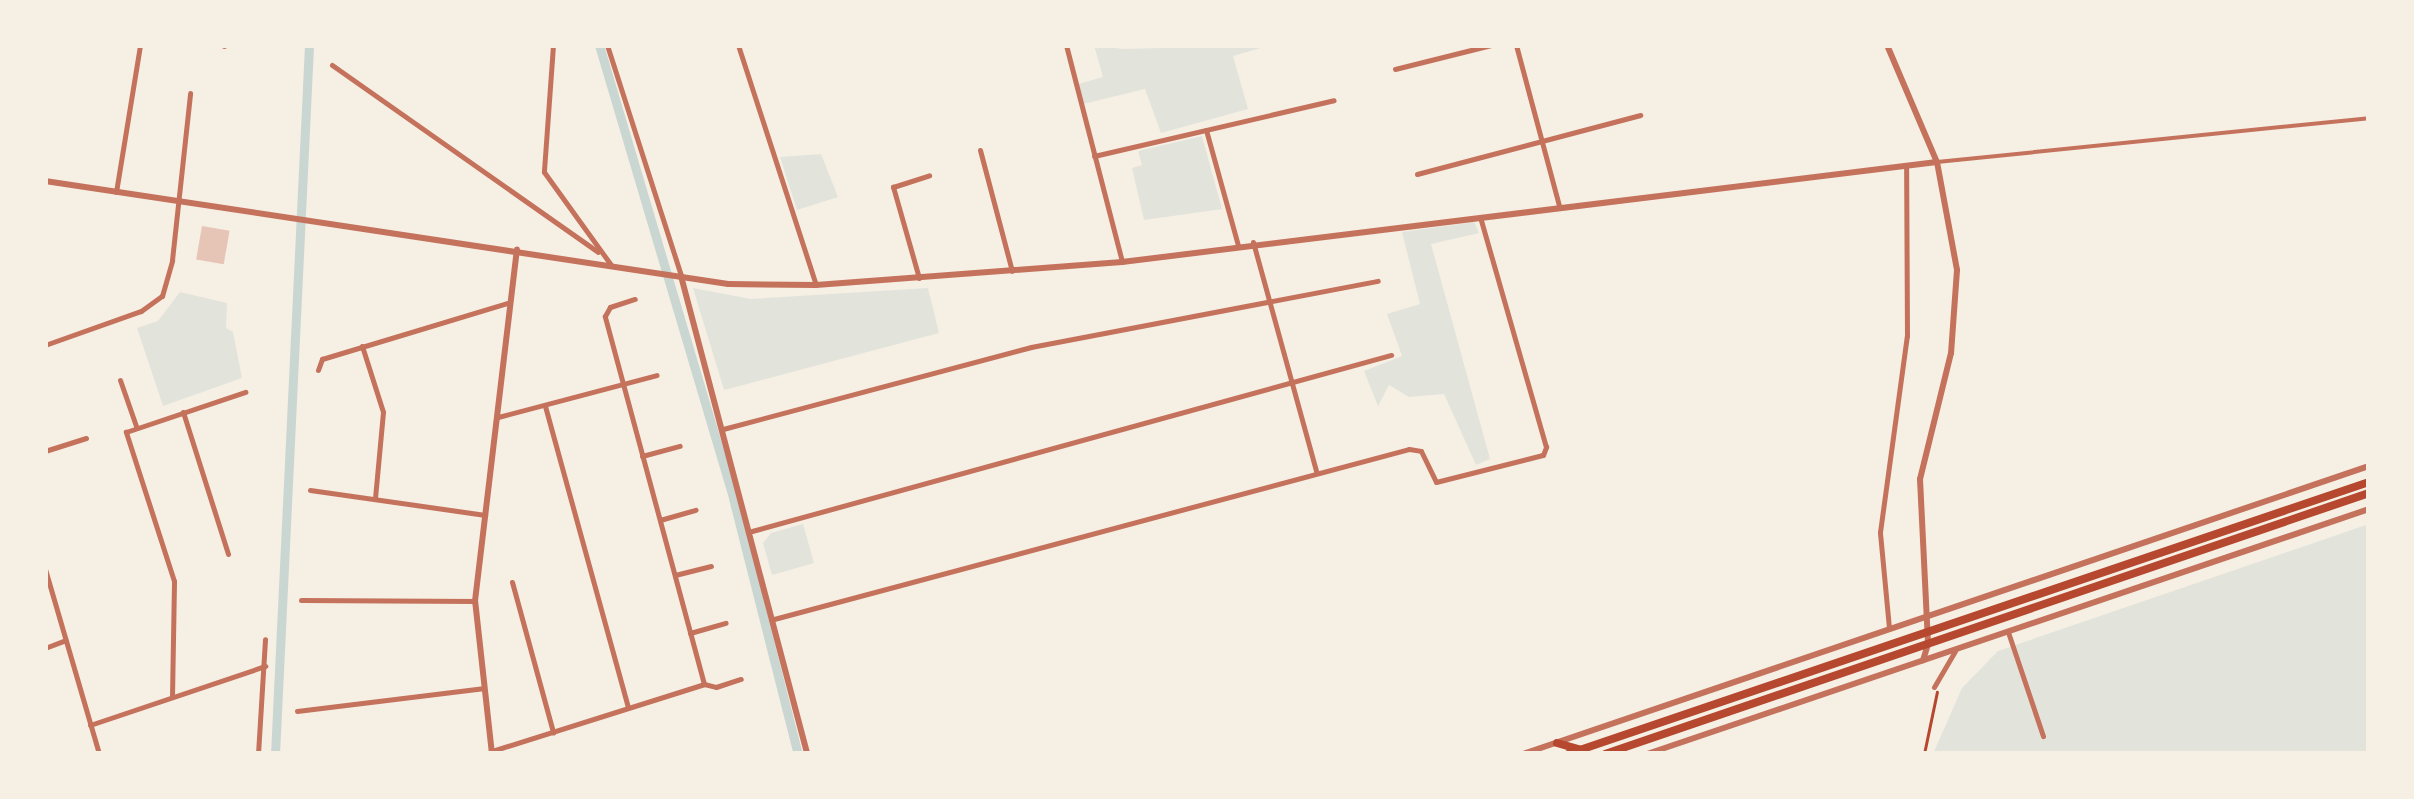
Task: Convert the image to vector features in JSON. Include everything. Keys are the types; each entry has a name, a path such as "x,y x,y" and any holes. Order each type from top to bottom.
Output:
{"main road":[{"path":"1568,754 2369,482"},
{"path":"1605,754 2369,493"},
{"path":"1557,743 1581,750"}],"street":[{"path":"116,192 140,45"},
{"path":"553,45 544,172 598,252"},
{"path":"607,45 723,428 808,754"},
{"path":"738,45 816,285"},
{"path":"1066,45 1122,262"},
{"path":"1395,70 1492,45"},
{"path":"1516,45 1559,206"},
{"path":"1887,45 1937,162 1957,304 1920,478 1928,615 1928,644 1922,661"},
{"path":"332,64 611,264"},
{"path":"45,345 156,303 170,270 190,93"},
{"path":"1094,156 1334,100"},
{"path":"1417,174 1640,115"},
{"path":"45,181 728,284 816,285 1122,262 1252,242 1937,162 2369,118"},
{"path":"1206,130 1238,245"},
{"path":"980,150 1012,271"},
{"path":"1889,628 1880,532 1907,336 1906,166"},
{"path":"919,278 894,186 929,175"},
{"path":"774,619 1316,471 1416,448 1436,482 1545,453 1480,217"},
{"path":"1252,242 1316,471"},
{"path":"516,250 475,601 492,753 704,684 716,687 741,679"},
{"path":"723,428 1031,346 1378,281"},
{"path":"636,299 610,307 606,316 704,684"},
{"path":"318,370 320,360 508,302"},
{"path":"362,346 382,409 375,499"},
{"path":"752,531 1391,355"},
{"path":"498,418 657,376"},
{"path":"120,380 136,426"},
{"path":"172,697 176,597 126,436 136,426 245,392"},
{"path":"546,406 628,708"},
{"path":"183,412 228,554"},
{"path":"45,451 86,438"},
{"path":"642,456 680,446"},
{"path":"1523,754 2369,466"},
{"path":"310,490 485,515"},
{"path":"660,520 696,510"},
{"path":"1647,754 2369,510"},
{"path":"2138,560 2146,543"},
{"path":"674,576 711,566"},
{"path":"45,570 100,754"},
{"path":"512,582 554,732"},
{"path":"301,600 475,601"},
{"path":"690,633 726,623"},
{"path":"2008,632 2042,736"},
{"path":"258,754 265,638"},
{"path":"45,648 66,640"},
{"path":"1934,687 1955,650"},
{"path":"90,726 265,666"},
{"path":"297,711 483,688"},
{"path":"1727,713 1744,722"}],"path":[{"path":"1924,754 1933,700 1942,685"}],"shaded area":[{"path":"1094,45 1123,49 1271,45 1233,56 1248,109 1161,133 1145,89 1083,104 1078,84 1103,77"},
{"path":"1202,136 1222,209 1144,220 1132,168 1142,165 1138,151"},
{"path":"821,154 838,197 797,210 780,157"},
{"path":"1474,222 1479,233 1431,244 1490,459 1476,465 1444,394 1409,397 1389,385 1378,406 1364,371 1402,356 1387,314 1420,304 1402,232"},
{"path":"693,288 751,299 928,288 939,333 724,390"},
{"path":"180,292 227,303 226,328 233,332 242,378 163,406 137,328 158,321"},
{"path":"803,524 814,563 772,575 763,543 771,533"},
{"path":"2369,524 2369,754 1933,754 1962,688 1998,651"}],"building":[{"path":"202,226 230,231 224,264 196,259"}],"waterway":[{"path":"275,754 309,45"},
{"path":"599,45 733,498 798,754"}]}
